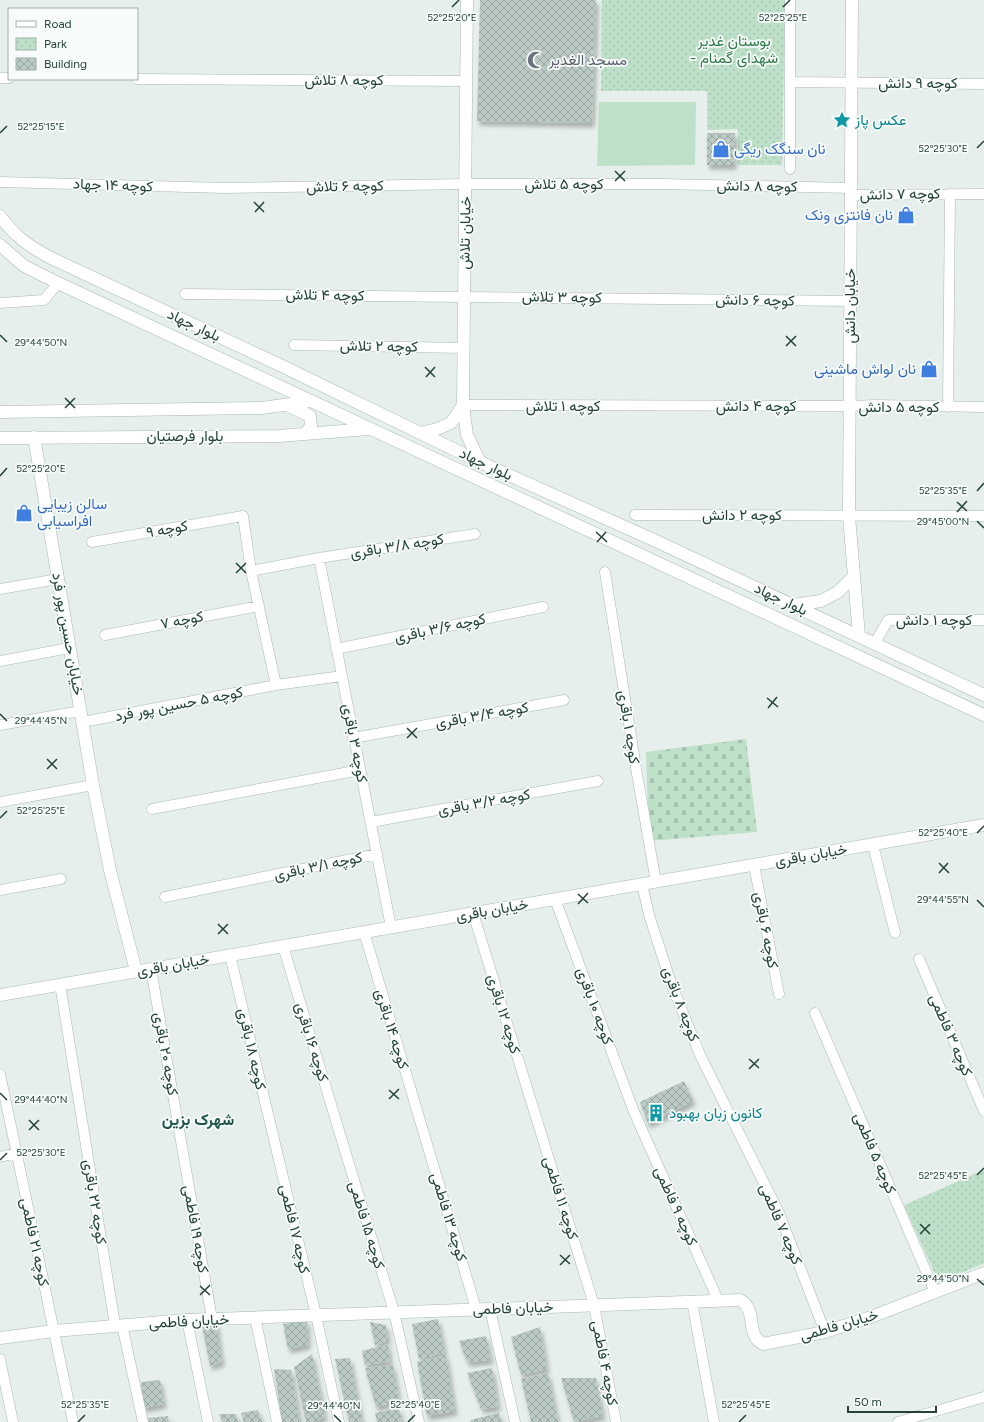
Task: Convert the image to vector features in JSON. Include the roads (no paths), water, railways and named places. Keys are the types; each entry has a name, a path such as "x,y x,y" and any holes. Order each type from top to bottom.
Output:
{"street":[{"name":"خیابان تلاش","path":"467,0 463,405 467,435 480,462"},
{"path":"790,0 790,170"},
{"name":"خیابان دانش","path":"852,0 850,516 859,636"},
{"name":"کوچه ۸ تلاش","path":"138,79 466,81"},
{"name":"کوچه ۹ دانش","path":"790,82 984,84"},
{"name":"کوچه ۱۴ جهاد","path":"0,182 225,188"},
{"name":"کوچه ۵ تلاش","path":"465,184 662,184"},
{"name":"کوچه ۶ تلاش","path":"225,188 465,184"},
{"name":"کوچه ۸ دانش","path":"662,184 851,191"},
{"name":"کوچه ۷ دانش","path":"851,191 984,194"},
{"path":"948,407 950,194"},
{"name":"بلوار جهاد","path":"0,216 7,226 28,245 51,258 231,342 480,462 642,534 984,695"},
{"name":"بلوار جهاد","path":"0,245 24,266 58,283 984,715"},
{"path":"0,303 44,300 58,283"},
{"name":"کوچه ۴ تلاش","path":"185,294 464,296"},
{"name":"کوچه ۳ تلاش","path":"464,296 660,299"},
{"name":"کوچه ۶ دانش","path":"660,299 850,301"},
{"path":"223,360 231,342"},
{"name":"کوچه ۲ تلاش","path":"294,344 464,348"},
{"name":"بلوار فرصتیان","path":"0,412 262,408 311,401"},
{"path":"287,404 310,416 312,426 305,434"},
{"path":"420,433 451,423 463,405"},
{"name":"کوچه ۱ تلاش","path":"463,405 662,406"},
{"name":"کوچه ۴ دانش","path":"662,406 850,406"},
{"name":"کوچه ۵ دانش","path":"850,406 984,407"},
{"name":"بلوار فرصتیان","path":"0,438 279,436 370,428"},
{"name":"خیابان حسین پور فرد","path":"34,437 93,785 110,870 136,971"},
{"name":"کوچه ۲ دانش","path":"635,515 984,516"},
{"name":"کوچه ۹","path":"92,542 243,516 252,570"},
{"name":"کوچه ۳/۸ باقری","path":"252,570 475,534"},
{"name":"کوچه ۳ باقری","path":"319,558 391,927"},
{"path":"252,570 276,685"},
{"name":"کوچه ۱ باقری","path":"605,572 637,774 656,882"},
{"path":"793,605 821,601 838,592 854,576"},
{"path":"0,589 58,579"},
{"name":"کوچه ۷","path":"105,635 259,606"},
{"name":"کوچه ۳/۶ باقری","path":"336,649 543,606"},
{"name":"کوچه ۱ دانش","path":"875,643 888,620 984,620"},
{"path":"0,661 69,648"},
{"name":"کوچه ۵ حسین پور فرد","path":"0,725 82,717 276,685 342,676"},
{"name":"کوچه ۳/۴ باقری","path":"353,738 564,700"},
{"path":"152,810 360,770"},
{"name":"کوچه ۳/۲ باقری","path":"370,822 598,781"},
{"path":"0,802 93,785"},
{"name":"خیابان باقری","path":"0,995 984,825"},
{"path":"872,845 895,933"},
{"name":"کوچه ۳/۱ باقری","path":"165,897 377,854"},
{"name":"کوچه ۶ باقری","path":"754,865 779,994"},
{"path":"0,890 61,879"},
{"name":"کوچه ۸ باقری","path":"642,884 649,915 672,986 701,1057 732,1118"},
{"name":"کوچه ۱۰ باقری","path":"555,899 634,1112"},
{"name":"کوچه ۱۲ باقری","path":"473,913 535,1114"},
{"name":"کوچه ۱۴ باقری","path":"364,932 421,1126"},
{"name":"کوچه ۱۶ باقری","path":"283,946 341,1137"},
{"name":"کوچه ۱۸ باقری","path":"230,955 274,1142"},
{"name":"کوچه ۳ فاطمی","path":"919,959 984,1111"},
{"name":"کوچه ۲۰ باقری","path":"151,969 181,1140"},
{"name":"کوچه ۲۲ باقری","path":"60,984 119,1325 142,1422"},
{"name":"کوچه ۵ فاطمی","path":"815,1013 935,1292"},
{"name":"کوچه ۲۱ فاطمی","path":"0,1074 73,1422"},
{"name":"کوچه ۹ فاطمی","path":"634,1112 718,1300"},
{"name":"کوچه ۱۱ فاطمی","path":"535,1114 594,1305"},
{"name":"کوچه ۷ فاطمی","path":"732,1118 779,1213 825,1332"},
{"name":"کوچه ۱۳ فاطمی","path":"421,1126 476,1309"},
{"name":"کوچه ۱۵ فاطمی","path":"341,1137 394,1312 419,1422"},
{"name":"کوچه ۱۹ فاطمی","path":"181,1140 212,1319"},
{"name":"کوچه ۱۷ فاطمی","path":"274,1142 316,1315 339,1422"},
{"path":"0,1157 17,1154"},
{"name":"خیابان فاطمی","path":"0,1338 54,1331 186,1320 740,1300 749,1308 754,1336 758,1342 763,1344 825,1332 871,1317 984,1273"},
{"path":"692,1301 714,1422"},
{"name":"کوچه ۴ فاطمی","path":"594,1305 616,1422"},
{"path":"490,1309 515,1422"},
{"path":"255,1318 277,1422"},
{"path":"186,1320 208,1422"},
{"path":"0,1359 13,1422"},
{"path":"898,1422 984,1397"}],"place":[{"name":"مسجد الغدیر","path":"536,60"},
{"name":"عکس پاز","path":"842,120"},
{"name":"نان سنگک ریگی","path":"721,149"},
{"name":"نان فانتزى ونک","path":"906,215"},
{"name":"نان لواش ماشينى","path":"929,369"},
{"name":"سالن زیبایی افراسیابی","path":"24,513"},
{"name":"کانون زبان بهبود","path":"656,1113"}],"district":[{"name":"شهرک بزین","path":"198,1119"}],"park label":[{"name":"بوستان غدیر - شهدای گمنام","path":"734,50"}]}
